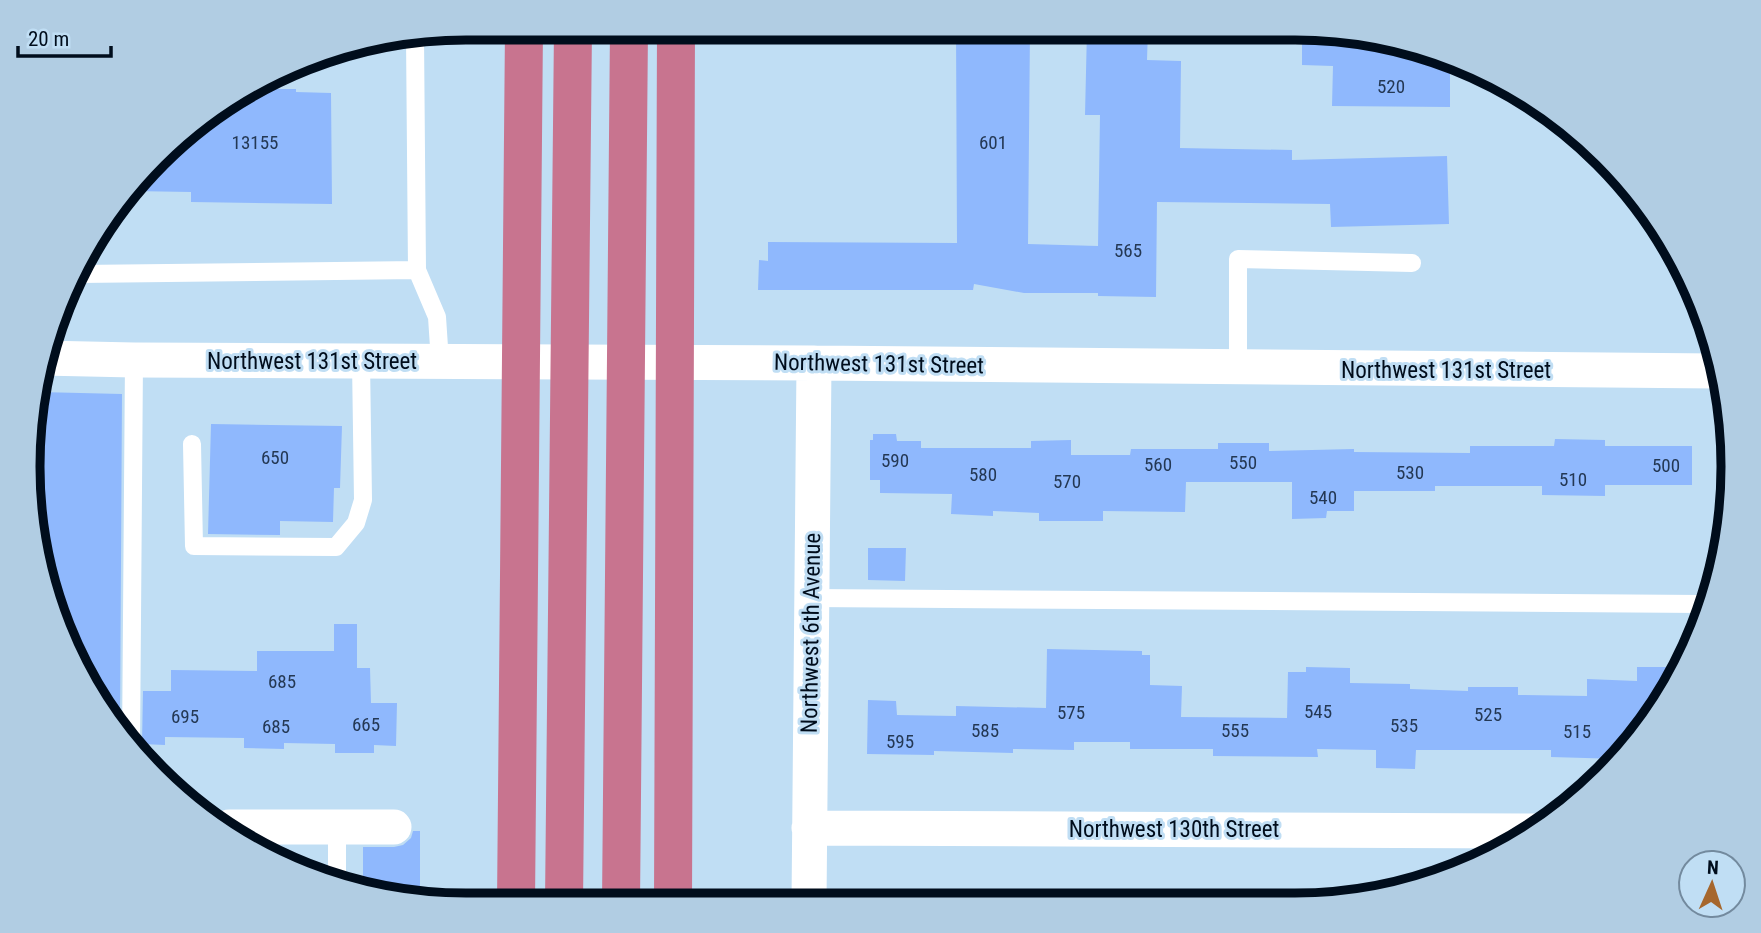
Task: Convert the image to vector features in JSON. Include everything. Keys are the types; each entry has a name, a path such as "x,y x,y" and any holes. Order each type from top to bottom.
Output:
{"highway":[{"path":"499,40 524,212"},
{"path":"516,893 524,40"},
{"path":"564,893 573,40"},
{"path":"621,893 629,40"},
{"path":"673,893 676,40"}],"street":[{"name":"Northwest 131st Street","path":"54,358 1710,371"},
{"name":"Northwest 6th Avenue","path":"809,893 814,363"},
{"path":"239,827 394,827"},
{"name":"Northwest 130th Street","path":"809,828 1516,831"}],"lane":[{"path":"415,44 417,270 437,317 440,362"},
{"path":"1238,369 1238,259 1412,263"},
{"path":"86,274 417,270"},
{"path":"131,730 134,360"},
{"path":"192,444 194,546 336,547 356,523 363,500 361,361"},
{"path":"811,598 1698,604"},
{"path":"337,827 337,872"}],"building":[{"path":"956,40 1030,40 1028,244 1098,246 1100,115 1085,115 1087,40 1148,40 1147,60 1181,61 1180,148 1292,150 1292,160 1447,156 1449,224 1331,227 1330,204 1157,202 1156,297 1098,296 1098,293 1024,293 974,284 973,290 758,290 759,260 768,261 768,242 957,243"},
{"path":"1302,40 1378,48 1405,55 1450,70 1450,107 1332,106 1333,66 1302,65"},
{"path":"268,89 331,93 332,204 191,202 191,192 141,191 165,165 207,128"},
{"path":"47,392 122,394 120,715 84,655 63,604 48,550 40,466"},
{"path":"211,424 342,426 340,488 334,488 333,522 280,521 280,535 208,534"},
{"path":"873,434 896,434 897,441 921,441 921,448 1031,448 1031,441 1071,440 1071,455 1130,455 1131,449 1218,449 1218,443 1269,443 1269,451 1354,449 1354,452 1470,453 1470,446 1554,446 1555,439 1605,440 1605,446 1692,446 1692,485 1605,485 1605,496 1542,495 1542,486 1435,486 1435,491 1354,491 1354,511 1327,511 1326,518 1292,519 1292,482 1186,482 1185,512 1103,511 1103,521 1039,521 1039,513 993,511 993,516 951,514 952,494 880,493 880,480 870,480 870,440 873,440"},
{"path":"868,548 906,548 905,581 868,580"},
{"path":"334,624 357,624 357,668 370,668 371,703 397,703 396,746 374,745 374,753 335,753 335,744 284,743 284,749 244,748 244,738 165,737 165,745 142,743 143,691 171,691 171,670 257,671 257,651 334,651"},
{"path":"1047,649 1142,651 1142,655 1150,655 1150,685 1182,686 1181,717 1287,718 1288,672 1306,672 1306,667 1350,668 1350,683 1410,684 1410,689 1468,691 1468,687 1518,687 1518,695 1587,696 1587,679 1637,681 1637,667 1671,667 1633,726 1605,759 1551,757 1551,750 1416,750 1415,769 1376,768 1376,750 1317,749 1318,757 1213,756 1213,749 1130,749 1130,742 1074,742 1074,750 1013,749 1013,753 934,751 934,755 867,754 868,700 896,701 897,715 956,716 956,706 1046,708"},
{"path":"413,831 420,831 420,890 363,880 363,847 394,847 403,845 411,838"}]}
